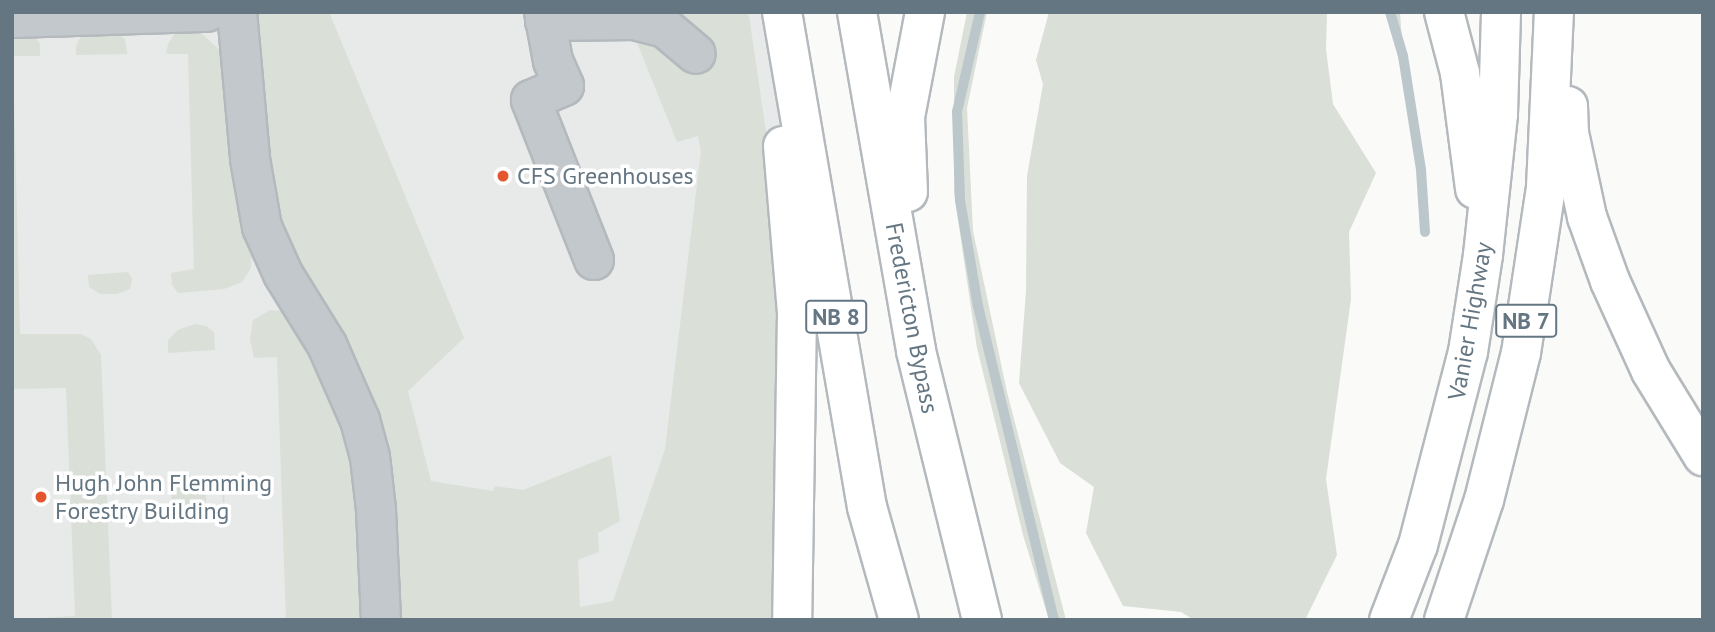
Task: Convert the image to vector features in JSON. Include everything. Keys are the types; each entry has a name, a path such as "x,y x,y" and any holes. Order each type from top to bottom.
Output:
{"highway":[{"path":"766,12 785,166 797,313 792,620"},
{"name":"NB 8","path":"782,12 867,508 899,620"},
{"name":"Fredericton Bypass","path":"857,12 916,351 982,620"},
{"path":"916,351 905,117 925,12"},
{"path":"1444,12 1460,73 1483,255"},
{"name":"Vanier Highway","path":"1389,620 1418,545 1468,352 1483,255 1498,114 1501,12"},
{"name":"NB 7","path":"1444,620 1485,500 1521,353 1546,187 1553,12"},
{"path":"1562,12 1569,133 1587,216 1610,281 1651,371 1703,456"}],"street":[{"path":"12,18 206,12"},
{"path":"237,12 250,159 262,227 283,274 327,345 360,420 370,457 376,510 381,620"},
{"path":"594,260 531,100 564,86 553,61 545,17 634,20 665,28 696,54"}],"shaded area":[{"path":"12,12 766,12 785,166 792,620 12,620"},
{"path":"254,12 329,12 464,338 408,391 431,481 493,491 495,486 523,490 611,455 620,521 598,533 599,552 578,560 580,607 613,601 665,449 701,151 698,136 677,142 629,23 599,12 745,12 749,16 773,179 779,252 776,620 394,620 391,534 272,206"},
{"path":"967,12 987,12 967,108 973,231 1007,392 1066,620 1049,620 1023,535 977,348 954,193 954,77"},
{"path":"1049,12 1327,12 1326,49 1333,104 1376,173 1349,232 1351,299 1326,479 1337,555 1305,620 1194,620 1181,612 1123,606 1086,533 1094,487 1060,463 1019,383 1026,291 1027,176 1043,84 1036,60"},
{"path":"1385,12 1400,12 1403,56 1387,17"},
{"path":"91,31 112,31 125,39 127,54 76,55 76,46 81,36"},
{"path":"199,31 225,55 252,250 251,268 242,282 224,289 178,293 172,285 171,273 194,269 188,54 166,54 168,44 175,33"},
{"path":"32,33 40,44 40,56 13,56 20,334 81,334 91,339 101,355 112,620 12,620 75,616 66,388 12,389 12,34"},
{"path":"128,272 132,279 130,289 117,294 100,294 89,287 88,275"},
{"path":"270,310 283,311 312,352 344,422 356,469 365,620 286,620 277,357 254,358 250,339 253,320"},
{"path":"195,324 206,326 214,332 215,350 168,353 168,340 178,330"},
{"path":"224,484 225,518 173,521 171,486","holes":["206,492 222,492 223,507 206,507"]}],"waterway":[{"path":"980,12 957,112 960,200 978,306 1054,620"},
{"path":"1390,12 1403,56 1421,170 1425,232"}],"place":[{"name":"CFS Greenhouses","path":"503,176"},
{"name":"Hugh John Flemming Forestry Building","path":"41,497"}]}
